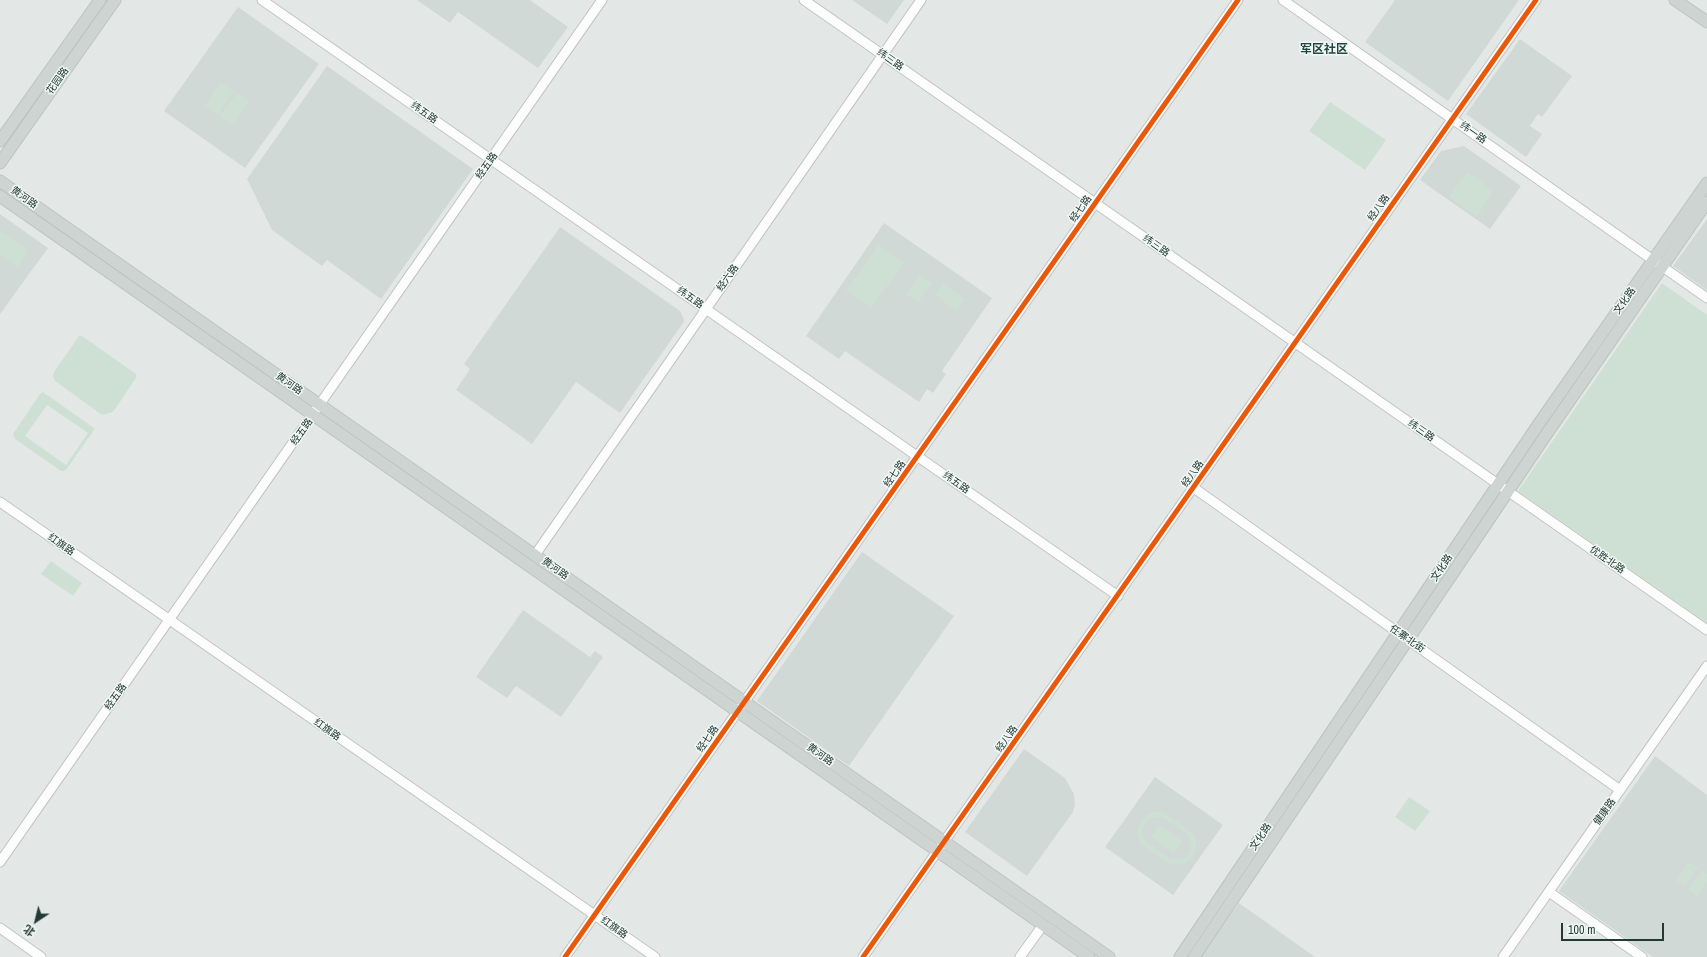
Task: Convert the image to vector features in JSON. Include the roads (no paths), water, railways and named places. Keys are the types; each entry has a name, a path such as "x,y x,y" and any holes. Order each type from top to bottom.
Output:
{"main road":[{"name":"花园路","path":"0,141 100,0"},
{"name":"花园路","path":"0,162 115,0"},
{"path":"1675,0 1707,22"},
{"path":"1680,0 1691,10"},
{"name":"黄河路","path":"0,182 1109,957"},
{"name":"文化路","path":"1180,957 1403,636 1658,263 1707,182"},
{"name":"黄河路","path":"0,196 1043,924 1088,957"},
{"name":"文化路","path":"1658,263 1707,202"},
{"name":"文化路","path":"1194,957 1403,636"}],"street":[{"name":"纬五路","path":"262,0 1118,596"},
{"name":"经五路","path":"0,862 602,0"},
{"name":"纬三路","path":"804,0 1503,488"},
{"name":"经六路","path":"534,555 921,0"},
{"name":"经七路","path":"566,957 1238,0"},
{"name":"纬一路","path":"1283,0 1707,298"},
{"name":"经八路","path":"863,957 1536,0"},
{"name":"任寨北街","path":"1194,488 1620,790"},
{"name":"优胜北路","path":"1503,488 1707,630"},
{"name":"红旗路","path":"0,502 169,621 655,957"},
{"name":"健康路","path":"1503,957 1707,666"},
{"path":"1549,892 1642,957"},
{"path":"1020,957 1043,924"},
{"path":"0,928 41,957"}],"district":[{"name":"军区社区","path":"1324,50"}]}
